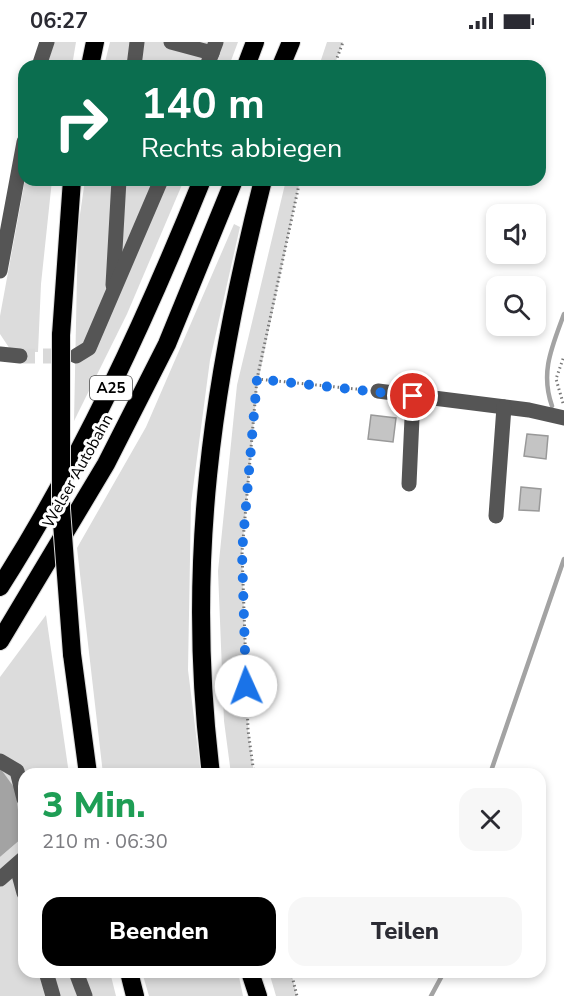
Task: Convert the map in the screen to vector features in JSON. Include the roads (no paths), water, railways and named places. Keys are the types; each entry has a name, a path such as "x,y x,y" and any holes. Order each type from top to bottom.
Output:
{"highway":[{"path":"91,60 95,42"},
{"path":"248,60 255,42"},
{"path":"284,60 291,42"},
{"path":"297,60 302,42"},
{"path":"72,186 61,335 61,510 72,654 87,768"},
{"name":"Welser Autobahn","path":"0,587 34,533 126,357 199,186"},
{"name":"Welser Autobahn","path":"0,641 100,474 167,345 232,186"},
{"path":"210,768 202,682 200,610 203,511 211,435 224,350 261,186"},
{"path":"130,978 135,996"},
{"path":"252,978 258,996"}],"street":[{"path":"41,60 47,42"},
{"path":"135,60 137,42"},
{"path":"171,42 212,54"},
{"path":"0,271 18,174"},
{"path":"112,297 119,186"},
{"path":"76,356 89,348 158,186"},
{"path":"0,354 20,356"},
{"path":"378,391 504,407 564,418"},
{"path":"409,484 413,396"},
{"path":"496,516 504,407"},
{"path":"0,761 17,771 18,775"},
{"path":"0,879 18,864"},
{"path":"48,978 52,996"},
{"path":"78,978 86,996"}],"waterway":[{"path":"552,406 547,371 564,314"},
{"path":"492,768 564,559"},
{"path":"431,996 441,978"}],"tunnel":[{"path":"20,356 71,356"}]}
